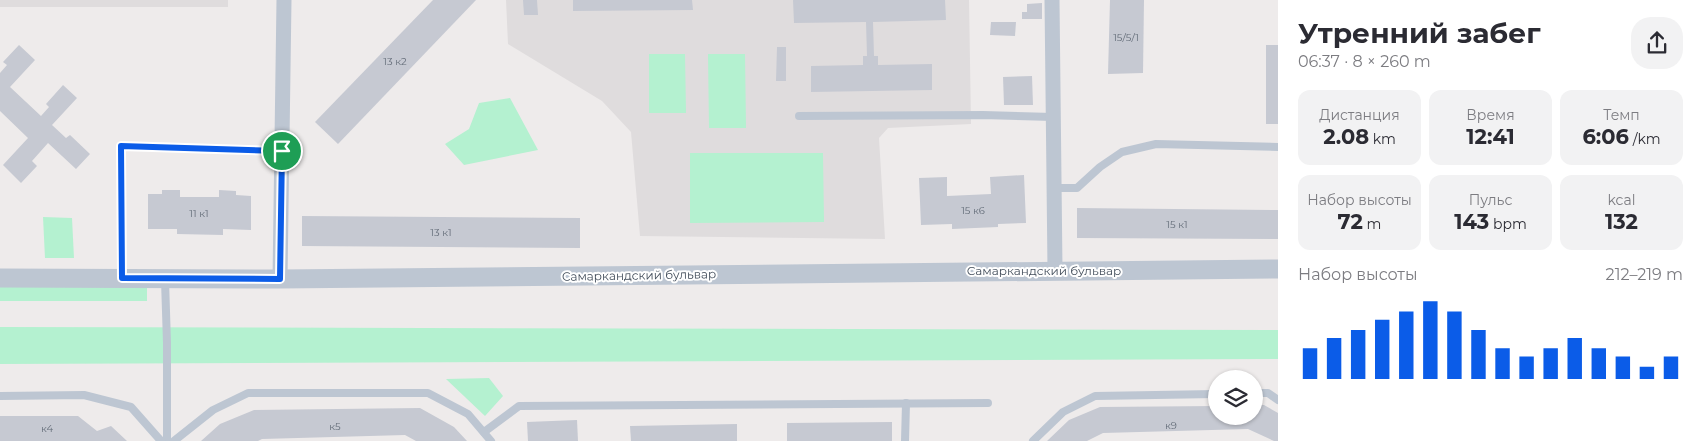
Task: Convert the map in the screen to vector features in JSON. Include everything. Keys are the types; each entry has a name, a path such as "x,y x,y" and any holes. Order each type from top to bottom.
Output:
{"street":[{"path":"280,279 284,0"},
{"path":"1052,0 1055,270"},
{"name":"Самаркандский бульвар","path":"0,278 280,279 1278,269"}],"lane":[{"path":"799,116 983,115 1052,117"},
{"path":"1053,188 1077,188 1100,167 1122,152 1156,144 1278,147"},
{"path":"122,278 121,146 282,151"},
{"path":"164,278 167,343 167,441"},
{"path":"174,441 213,410 248,393 428,393 468,414 491,441"},
{"path":"1263,393 1268,393 1278,400"},
{"path":"1034,441 1063,412 1095,396 1208,394"},
{"path":"0,396 84,395 131,407 161,441"},
{"path":"905,441 906,403"},
{"path":"484,432 519,406 988,403"}],"shaded area":[{"path":"0,0 228,0 228,7 0,7"},
{"path":"506,0 969,0 971,124 888,128 879,138 885,239 640,236 631,132 602,101 508,44"}],"green space":[{"path":"649,54 685,54 686,113 649,113"},
{"path":"708,54 745,54 746,128 709,128"},
{"path":"510,98 538,150 464,165 445,144 469,129 479,103"},
{"path":"690,153 823,153 824,222 690,223"},
{"path":"43,217 72,218 74,258 45,258"},
{"path":"147,280 147,301 0,301 0,284"},
{"path":"0,327 1278,330 1278,359 0,364"},
{"path":"489,378 503,396 485,416 446,379"}],"building":[{"path":"433,0 476,0 338,144 315,122"},
{"path":"523,0 537,0 538,15 524,15"},
{"path":"573,0 692,0 693,10 573,11"},
{"path":"793,0 945,0 946,20 873,22 874,56 878,56 878,65 932,64 932,90 811,92 811,66 863,65 863,56 867,56 866,22 794,23"},
{"path":"1110,0 1144,0 1143,73 1108,74"},
{"path":"1042,3 1042,19 1022,19 1022,12 1027,12 1027,4"},
{"path":"991,22 1016,22 1015,36 990,35"},
{"path":"19,45 35,60 10,87 41,116 49,107 46,104 63,85 77,98 52,125 66,138 70,135 90,154 76,169 48,143 32,161 37,166 21,183 3,165 28,138 0,111 0,73 7,65 3,62"},
{"path":"1266,45 1278,45 1278,124 1266,124"},
{"path":"777,47 786,47 786,81 776,81"},
{"path":"1032,76 1033,105 1004,105 1003,77"},
{"path":"1024,175 1026,223 998,224 998,227 952,229 952,224 921,225 919,178 947,177 947,196 991,194 990,177"},
{"path":"162,190 180,190 180,197 219,197 219,190 236,191 236,195 251,196 251,230 223,229 223,235 177,234 177,229 148,229 148,194 162,194"},
{"path":"1077,208 1278,210 1278,239 1077,238"},
{"path":"302,216 580,218 580,248 302,246"},
{"path":"1264,405 1278,413 1278,441 1248,429 1103,433 1087,441 1047,441 1069,420 1100,407 1208,406 1208,425 1263,425"},
{"path":"420,408 454,427 467,441 416,441 405,435 262,439 258,441 201,441 220,424 254,410"},
{"path":"0,416 78,416 97,431 111,426 127,441 0,441"},
{"path":"577,420 578,441 528,441 527,422"},
{"path":"892,422 892,441 787,441 787,423"},
{"path":"737,424 737,441 631,441 630,426"}],"route":[{"path":"121,146 282,151 280,279 122,278 121,146"}]}
